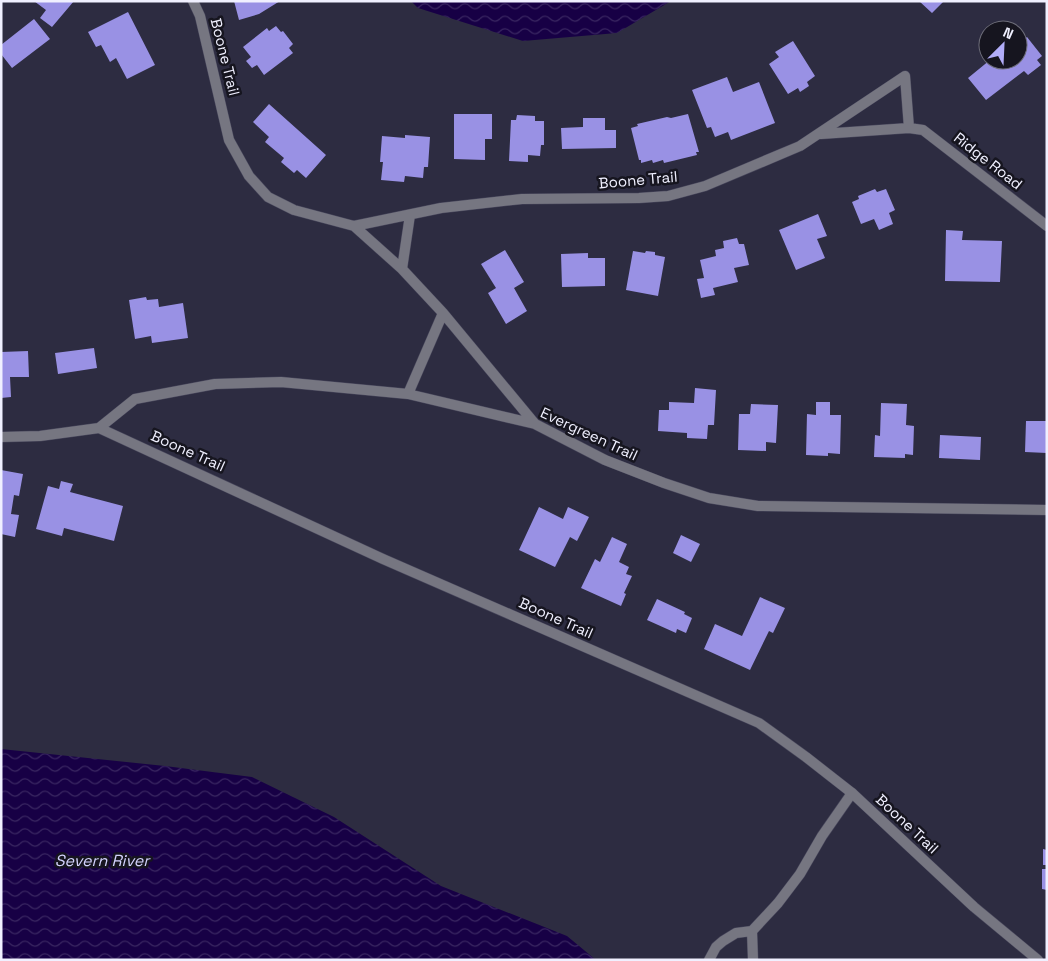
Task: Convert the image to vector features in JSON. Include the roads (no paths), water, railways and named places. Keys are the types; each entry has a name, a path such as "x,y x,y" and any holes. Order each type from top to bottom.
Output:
{"street":[{"name":"Boone Trail","path":"194,1 200,16 229,140 249,176 268,197 294,210 354,226 441,208 522,199 668,196 705,186 800,146 905,76 908,128"},
{"path":"818,134 908,128"},
{"name":"Ridge Road","path":"908,128 923,130 1047,226"},
{"path":"402,269 410,215"},
{"name":"Boone Trail","path":"354,226 402,269 443,313 535,424"},
{"path":"408,394 443,313"},
{"name":"Evergreen Trail","path":"100,428 135,399 215,384 281,382 408,394 535,424 605,460 709,498 758,506 1047,510"},
{"name":"Boone Trail","path":"100,428 383,558 759,723 852,793 974,906 1038,960"},
{"path":"1,437 40,436 100,428"},
{"path":"709,960 716,947 722,941 736,934 752,931 778,903 800,874 822,836 852,793"},
{"path":"752,931 753,960"}],"water":[{"path":"411,1 671,1 617,33 523,41 418,8"},
{"name":"Severn River","path":"1,749 252,777 334,817 441,886 567,936 596,960 1,960"}]}
